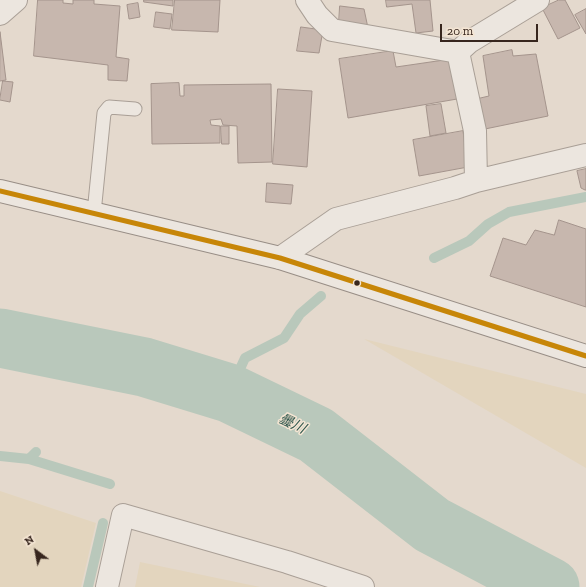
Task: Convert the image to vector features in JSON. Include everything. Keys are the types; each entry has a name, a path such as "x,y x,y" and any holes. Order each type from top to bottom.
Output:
{"street":[{"path":"0,14 16,0"},
{"path":"307,0 317,16 332,30 458,52"},
{"path":"458,52 469,42 538,0"},
{"path":"458,52 475,131 476,181"},
{"path":"280,258 336,219 456,188 476,181 586,154"},
{"path":"0,192 280,258 586,356"},
{"path":"107,587 123,515 288,562 363,587"}],"lane":[{"path":"94,213 104,114 109,107 135,109"}],"shaded area":[{"path":"364,339 586,394 586,468"},
{"path":"0,491 96,523 81,587 0,587"},
{"path":"140,562 260,587 135,587"}],"building":[{"path":"38,0 63,0 63,3 73,4 73,0 94,0 94,4 120,6 116,57 129,59 127,81 108,80 108,65 34,56"},
{"path":"144,0 173,0 173,6 144,2"},
{"path":"175,0 220,0 218,32 172,30"},
{"path":"386,0 430,0 433,31 416,33 412,4 387,7"},
{"path":"559,0 565,0 580,28 558,39 542,8"},
{"path":"138,3 140,17 129,19 127,5"},
{"path":"340,6 364,9 368,28 339,23"},
{"path":"586,9 586,34 575,15"},
{"path":"156,12 172,14 170,29 154,27"},
{"path":"301,27 323,30 319,53 297,51"},
{"path":"0,32 6,80 0,81"},
{"path":"512,50 513,56 536,54 548,116 485,129 476,99 489,96 483,56"},
{"path":"393,51 396,67 451,59 457,99 348,118 339,59"},
{"path":"3,81 13,82 10,102 0,100"},
{"path":"179,83 180,96 184,96 184,85 271,84 272,162 238,163 237,126 223,125 221,119 210,120 211,125 220,126 220,143 152,144 151,84"},
{"path":"278,89 312,91 307,167 273,164"},
{"path":"441,104 446,133 430,136 426,106"},
{"path":"221,126 229,126 229,144 222,144"},
{"path":"463,131 468,167 419,176 413,140"},
{"path":"586,169 585,190 581,188 577,171"},
{"path":"267,183 293,185 291,204 266,202"},
{"path":"559,220 586,229 586,307 490,276 503,238 526,245 535,230 554,235"}],"waterway":[{"path":"434,258 469,241 488,224 509,212 586,197"},
{"path":"229,393 245,358 284,338 300,314 321,296"},
{"name":"曇川","path":"0,338 144,367 229,393 316,435 432,525 550,587"},
{"path":"0,456 29,459 36,452"},
{"path":"29,459 110,484"},
{"path":"88,587 103,523"}],"transit line":[{"path":"0,191 280,258 586,356"}]}
